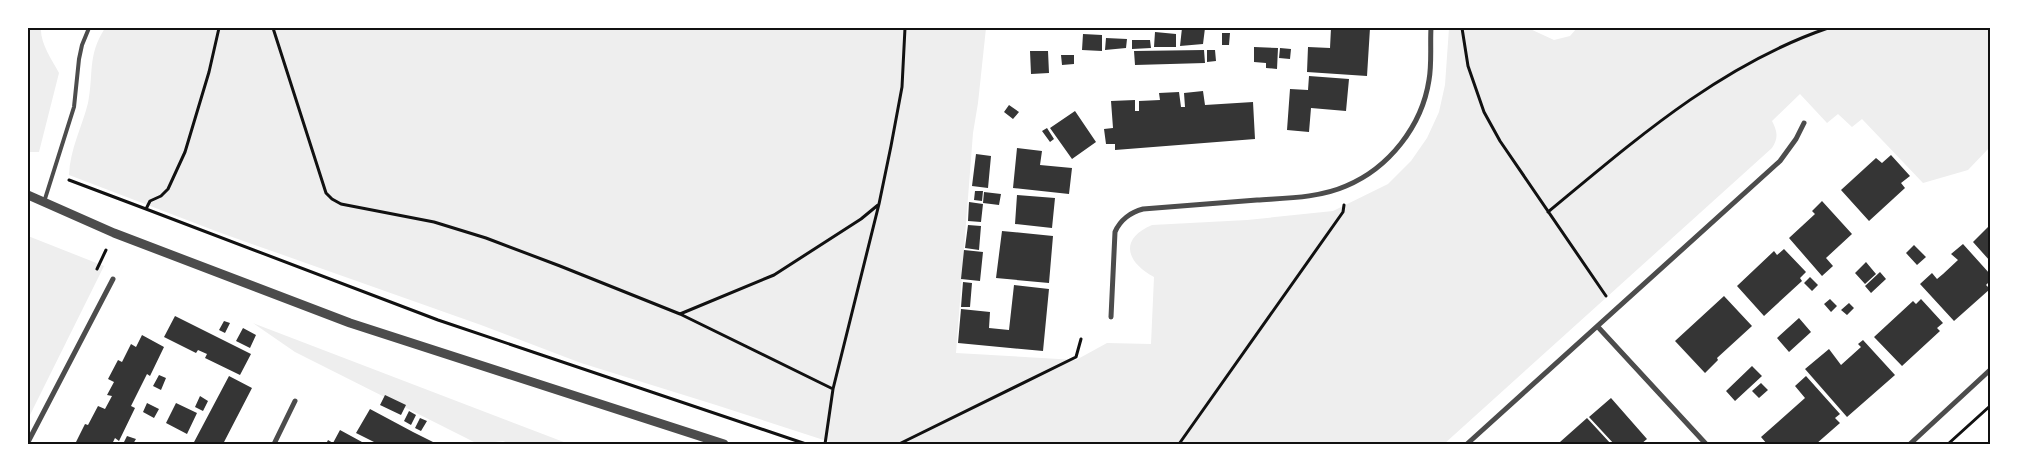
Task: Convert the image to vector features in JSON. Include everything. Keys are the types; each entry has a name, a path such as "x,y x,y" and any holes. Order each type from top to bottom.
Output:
{"street":[{"path":"1111,317 1115,232 1119,224 1135,211 1144,208 1306,196 1345,187 1383,163 1403,143 1417,119 1429,80 1431,28"},
{"path":"1467,444 1782,159 1796,139 1804,123"},
{"path":"28,195 114,233 350,323 724,444"},
{"path":"28,442 113,279"},
{"path":"1598,327 1706,444"},
{"path":"1910,444 1990,370"},
{"path":"274,444 295,402"}],"lane":[{"path":"44,202 74,107 79,59 82,44 89,28"}],"path":[{"path":"146,209 150,201 161,196 168,189 185,152 209,72 219,28"},
{"path":"273,28 326,193 332,199 341,204 434,222 486,238 680,314 833,389"},
{"path":"825,444 833,389 879,204 902,86 905,28"},
{"path":"1462,28 1468,66 1484,112 1500,141 1616,311"},
{"path":"1548,212 1643,134 1699,93 1732,72 1801,37 1828,28"},
{"path":"54,174 438,320 806,444"},
{"path":"1179,444 1343,212 1345,187"},
{"path":"680,314 774,275 862,219 879,204"},
{"path":"899,444 1076,357 1081,339"},
{"path":"1948,444 1990,406"}],"shaded area":[{"path":"28,28 41,28 44,45 59,73 39,152 28,152"},
{"path":"105,28 986,28 973,133 956,353 1076,360 1107,343 1151,344 1154,277 1137,265 1132,258 1130,251 1134,237 1152,225 1247,220 1333,211 1388,184 1411,161 1427,138 1439,112 1445,85 1449,28 1528,28 1554,40 1570,36 1577,28 1990,28 1990,147 1968,170 1923,183 1862,119 1852,127 1838,114 1827,123 1800,94 1772,121 1775,128 1776,141 1772,148 1444,444 836,444 581,363 481,325 221,233 69,175 74,147 88,103 93,56 99,38"},
{"path":"28,236 104,266 28,419"},
{"path":"253,323 569,444 510,444 503,441 478,444 295,352"}],"building":[{"path":"1182,28 1205,28 1203,44 1180,46"},
{"path":"1331,28 1370,28 1367,76 1307,72 1308,47 1330,48"},
{"path":"1155,32 1176,34 1176,47 1154,47"},
{"path":"1222,33 1230,33 1229,45 1222,45"},
{"path":"1083,34 1102,35 1102,51 1082,50"},
{"path":"1106,38 1127,39 1126,48 1105,50"},
{"path":"1132,40 1150,40 1151,48 1132,49"},
{"path":"1254,47 1278,48 1277,69 1266,68 1266,63 1254,62"},
{"path":"1280,48 1291,49 1290,59 1279,58"},
{"path":"1204,50 1205,63 1135,65 1134,51"},
{"path":"1207,50 1215,50 1216,61 1207,62"},
{"path":"1030,51 1048,51 1049,73 1031,74"},
{"path":"1061,55 1074,55 1074,64 1062,65"},
{"path":"1309,76 1349,79 1346,111 1311,108 1309,132 1287,130 1290,89 1308,90"},
{"path":"1203,91 1205,105 1253,102 1255,139 1115,150 1115,144 1106,144 1104,129 1113,128 1111,101 1135,100 1135,111 1139,111 1139,101 1160,100 1159,93 1179,92 1181,107 1185,107 1184,93"},
{"path":"1009,105 1019,112 1013,119 1004,112"},
{"path":"1075,111 1096,142 1072,159 1050,128"},
{"path":"1047,128 1054,139 1050,142 1042,131"},
{"path":"1017,148 1042,151 1040,165 1072,168 1069,194 1013,188"},
{"path":"976,154 991,156 988,188 972,186"},
{"path":"1891,155 1910,176 1901,183 1905,188 1869,221 1841,190 1876,158 1882,163"},
{"path":"975,191 983,191 982,201 974,200"},
{"path":"984,192 1001,194 999,205 983,203"},
{"path":"1017,195 1055,198 1052,228 1015,224"},
{"path":"1822,201 1852,234 1826,258 1833,266 1822,276 1789,238 1815,214 1812,211"},
{"path":"969,202 983,204 981,222 968,221"},
{"path":"968,225 981,226 979,250 965,248"},
{"path":"1990,225 1990,261 1973,242"},
{"path":"1002,231 1053,236 1049,283 996,278"},
{"path":"1963,244 1990,274 1990,281 1986,285 1990,289 1954,321 1920,284 1932,273 1937,279 1943,274 1958,260 1951,254"},
{"path":"1914,245 1926,257 1917,265 1906,253"},
{"path":"1784,249 1806,272 1800,278 1802,281 1764,316 1737,286 1774,251 1777,255"},
{"path":"964,250 983,252 980,281 961,279"},
{"path":"1866,262 1876,274 1865,284 1855,273"},
{"path":"1880,272 1886,279 1871,293 1865,286"},
{"path":"1810,277 1818,285 1812,291 1804,283"},
{"path":"963,282 972,283 970,307 961,307"},
{"path":"1014,285 1049,289 1043,351 958,343 961,309 990,312 989,328 1009,330"},
{"path":"1724,296 1752,326 1717,358 1718,360 1705,373 1675,341"},
{"path":"1830,299 1837,306 1831,312 1824,304"},
{"path":"1921,299 1943,323 1937,328 1940,331 1902,366 1874,337 1913,301 1916,304"},
{"path":"1849,303 1854,308 1847,315 1841,310"},
{"path":"175,316 251,354 240,375 205,358 207,354 198,350 196,353 164,337"},
{"path":"1799,318 1811,332 1789,352 1777,338"},
{"path":"224,321 230,323 225,333 219,330"},
{"path":"243,328 256,335 250,348 236,341"},
{"path":"142,335 164,347 150,376 147,374 131,406 135,408 119,441 115,438 112,444 82,444 76,442 85,424 88,425 98,406 105,409 112,396 107,395 114,382 108,379 118,360 122,362 131,344 136,347"},
{"path":"1863,340 1895,375 1847,417 1805,369 1829,349 1841,365 1861,347 1858,344"},
{"path":"1752,366 1762,376 1735,401 1726,391"},
{"path":"159,375 166,378 161,390 153,386"},
{"path":"229,376 252,388 223,444 193,444"},
{"path":"1806,376 1840,414 1835,418 1840,423 1816,444 1767,444 1761,437 1805,398 1795,386"},
{"path":"1761,383 1768,390 1759,398 1752,391"},
{"path":"385,395 406,405 401,415 380,405"},
{"path":"200,396 208,401 203,411 195,407"},
{"path":"1611,398 1647,439 1641,444 1614,444 1589,417"},
{"path":"147,403 159,409 154,418 143,412"},
{"path":"176,403 197,413 187,434 166,423"},
{"path":"370,409 437,444 378,444 356,433"},
{"path":"409,411 416,415 411,425 404,421"},
{"path":"420,418 427,421 421,431 415,428"},
{"path":"1587,418 1611,444 1552,444 1560,442"},
{"path":"340,430 362,442 361,444 326,444 328,440 333,443"},
{"path":"127,436 136,439 133,444 123,444"}]}
